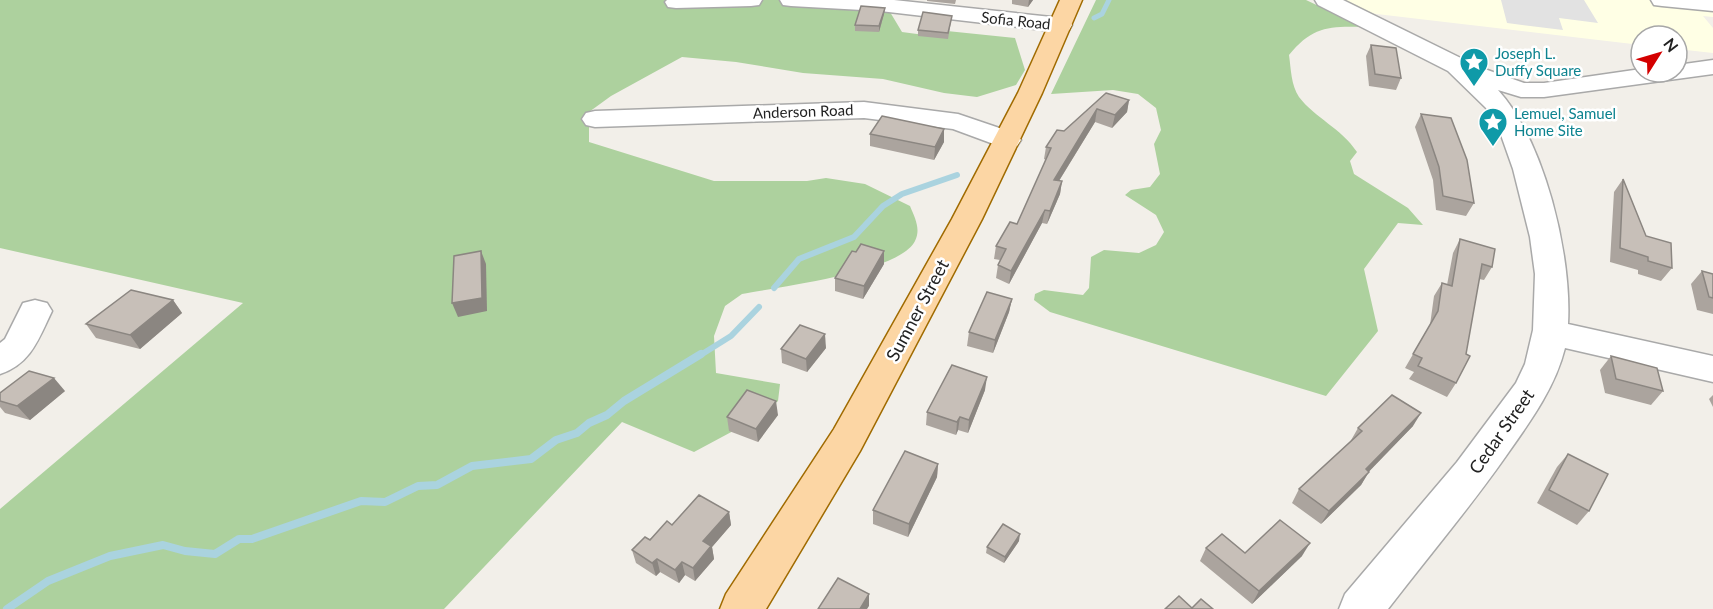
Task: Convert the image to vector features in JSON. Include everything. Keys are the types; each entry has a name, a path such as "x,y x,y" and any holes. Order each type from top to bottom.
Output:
{"main road":[{"name":"Sumner Street","path":"742,609 847,440 1008,140 1066,13"}],"street":[{"path":"676,2 751,0"},
{"name":"Sofia Road","path":"791,0 1066,13"},
{"path":"1662,0 1713,5"},
{"name":"Cedar Street","path":"1338,1 1458,67 1480,87 1516,103 1531,182 1544,228 1551,267 1549,332 1539,373 1524,402 1468,478 1361,609"},
{"path":"1689,70 1713,67"},
{"path":"1516,103 1629,81"},
{"name":"Anderson Road","path":"595,119 864,110 958,122 1008,140"},
{"path":"0,361 18,347 35,311"},
{"path":"1549,332 1713,369"}],"shaded area":[{"path":"1338,0 1713,0 1713,17 1703,16 1713,28 1713,53 1689,50 1689,24 1629,24 1629,44 1368,13"},
{"path":"1501,0 1584,0 1598,23 1559,18 1563,30 1507,23"}],"green space":[{"path":"0,0 870,0 890,12 902,32 917,34 947,31 1015,38 1025,70 1016,85 977,97 944,93 883,79 803,73 736,62 682,57 611,96 589,112 589,142 714,181 807,181 826,178 865,184 910,206 917,224 917,237 905,252 863,270 742,294 725,306 714,336 716,373 780,384 778,401 763,415 694,452 622,422 444,609 0,609 0,509 243,303 0,248"},
{"path":"1096,0 1306,0 1363,27 1330,28 1305,39 1289,55 1294,87 1305,104 1343,136 1357,152 1350,161 1354,174 1408,208 1423,225 1398,223 1364,269 1378,331 1326,396 1050,312 1034,300 1035,294 1044,290 1083,295 1089,288 1091,257 1104,250 1139,253 1156,245 1164,232 1156,215 1125,195 1131,190 1150,187 1160,174 1154,144 1161,130 1156,108 1138,94 1113,90 1051,94"}],"building":[{"path":"861,6 885,8 879,26 855,25"},
{"path":"923,12 952,16 948,33 918,30"},
{"path":"1371,45 1396,48 1401,78 1375,74"},
{"path":"1106,93 1129,100 1115,115 1097,109 1054,180 1062,181 1050,211 1045,210 1011,271 998,265 1006,249 996,246 1010,222 1017,224 1051,148 1046,147 1057,130 1064,131"},
{"path":"1421,114 1451,118 1467,160 1474,203 1443,196 1439,167"},
{"path":"882,116 944,129 935,147 870,134"},
{"path":"1623,179 1646,236 1671,243 1672,268 1648,261 1648,257 1620,248"},
{"path":"1460,239 1495,249 1492,267 1482,264 1466,354 1470,356 1456,383 1418,366 1422,358 1413,354 1438,311 1442,283 1452,286"},
{"path":"861,244 884,251 864,286 835,278 852,251 856,252"},
{"path":"481,251 482,298 452,303 454,256"},
{"path":"1702,271 1713,274 1713,298 1709,297"},
{"path":"131,290 173,300 130,335 86,324"},
{"path":"987,292 1012,299 995,340 969,332"},
{"path":"800,325 825,334 806,359 781,349"},
{"path":"1611,356 1657,368 1663,391 1616,379"},
{"path":"952,365 987,377 969,420 960,417 957,422 927,412"},
{"path":"29,371 54,378 17,406 0,401 0,393"},
{"path":"747,390 776,401 756,429 727,417"},
{"path":"1392,395 1421,413 1366,469 1369,472 1329,511 1299,489 1362,431 1358,428"},
{"path":"905,451 938,464 909,524 873,510"},
{"path":"1568,454 1608,474 1589,511 1549,490"},
{"path":"699,495 729,512 703,541 711,546 693,568 682,562 675,570 657,559 652,563 632,550 645,537 650,540 667,521 672,525"},
{"path":"1280,520 1310,543 1259,591 1206,548 1222,534 1245,553"},
{"path":"1003,524 1020,534 1005,557 987,547"},
{"path":"838,578 869,594 860,609 818,609"},
{"path":"1179,596 1192,608 1201,599 1213,609 1165,609"}],"waterway":[{"path":"1094,18 1102,14 1109,0"},
{"path":"774,288 799,259 854,237 883,206 902,194 957,175"},
{"path":"699,356 731,336 759,307"},
{"path":"7,609 48,581 110,556 163,545 185,551 215,554 239,539 252,539 361,501 385,502 418,486 437,485 472,466 531,459 556,440 577,433 589,423 607,415 624,401 701,354"}],"place":[{"name":"Joseph L. Duffy Square","path":"1474,88"},
{"name":"Lemuel, Samuel Home Site","path":"1493,148"}]}
